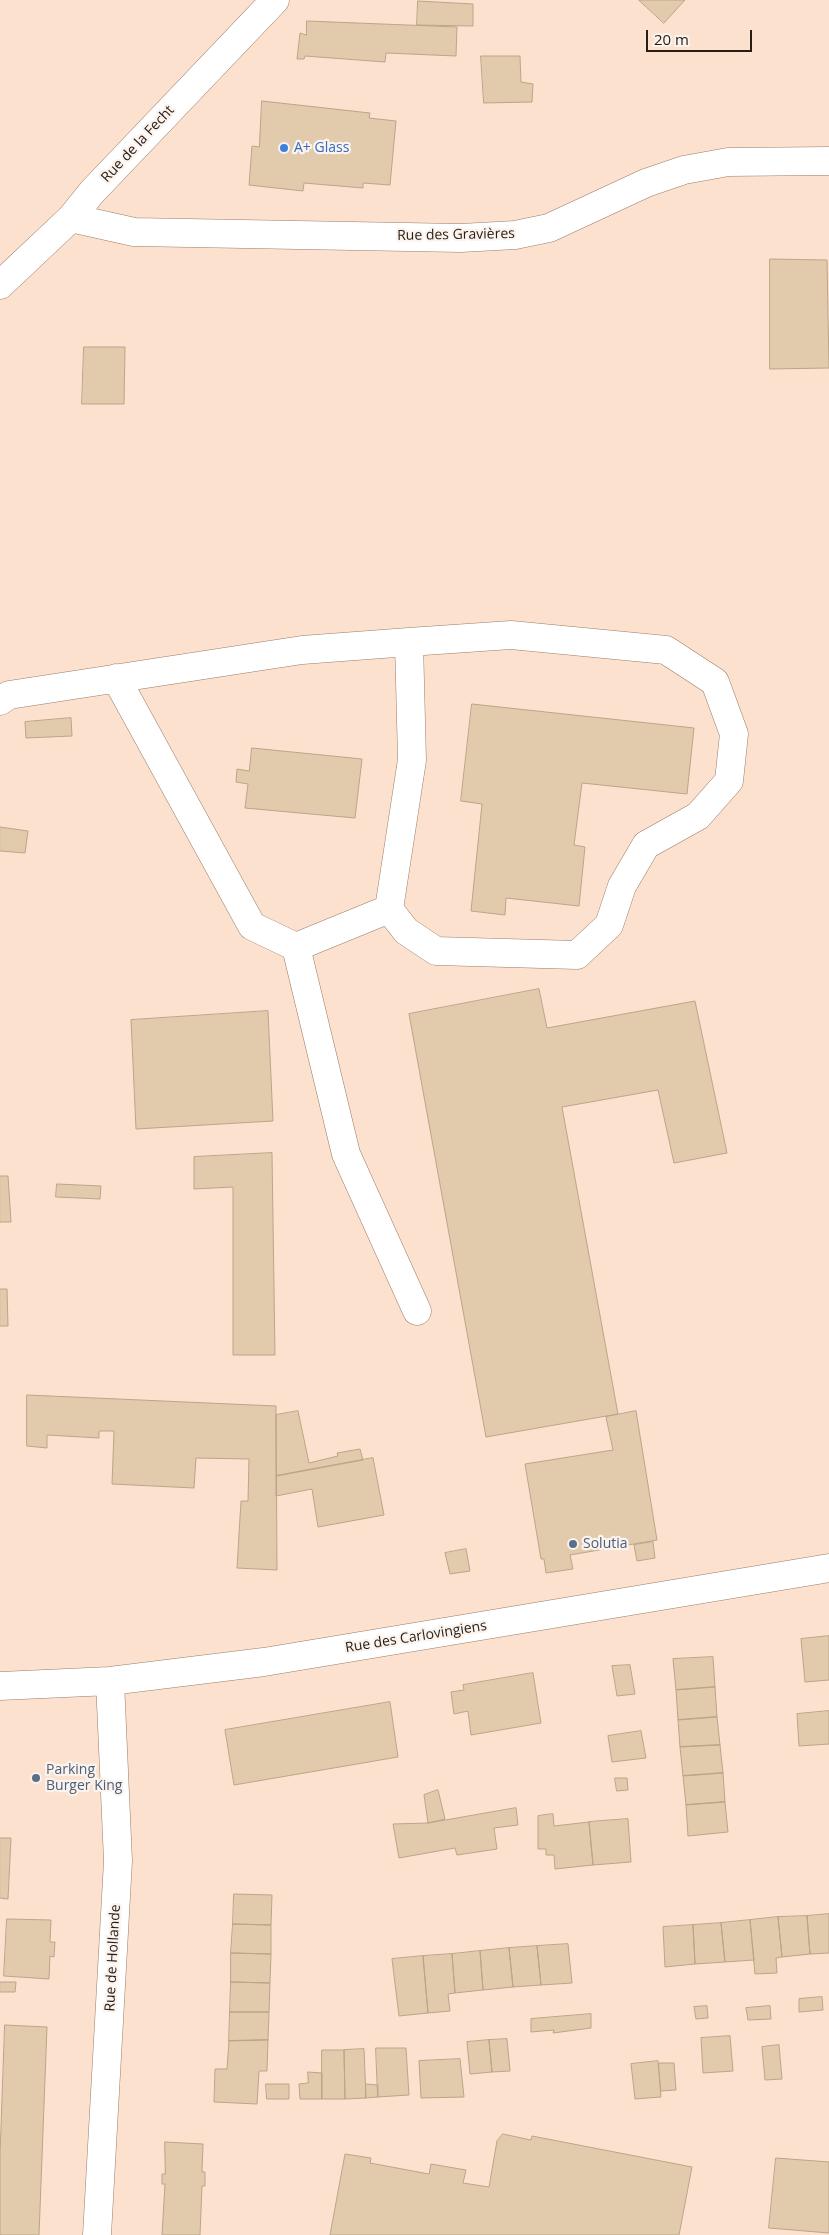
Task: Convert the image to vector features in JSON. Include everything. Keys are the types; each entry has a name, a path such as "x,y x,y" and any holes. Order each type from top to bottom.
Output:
{"street":[{"name":"Rue de la Fecht","path":"0,285 71,218 92,192 275,0"},
{"name":"Rue des Gravières","path":"71,218 134,232 460,238 515,235 549,228 646,183 684,170 728,162 829,162"},
{"path":"0,701 9,695 302,650 409,642 511,635 666,650 715,682 734,734 729,781 698,816 646,845 622,886 609,925 577,955 436,951 406,931 389,910 412,760 409,642"},
{"path":"116,678 252,926 296,946 389,910"},
{"path":"296,946 346,1154 417,1310"},
{"name":"Rue des Carlovingiens","path":"0,1686 110,1681 264,1662 829,1568"},
{"name":"Rue de Hollande","path":"97,2235 118,1861 110,1681"}],"building":[{"path":"639,0 685,0 664,23"},
{"path":"418,1 473,4 473,26 417,25"},
{"path":"307,21 457,27 456,56 386,53 385,62 305,56 304,59 297,59 300,33 306,35"},
{"path":"481,56 520,56 521,82 533,84 532,102 484,103"},
{"path":"262,101 370,113 369,118 396,121 390,185 363,183 363,188 304,183 303,191 249,185 252,146 259,147"},
{"path":"770,259 827,260 829,368 770,369"},
{"path":"84,347 125,347 124,404 82,404"},
{"path":"472,704 694,728 687,794 582,783 574,845 585,847 579,906 506,898 505,915 471,911 482,804 461,801"},
{"path":"71,718 72,736 26,738 25,722"},
{"path":"252,748 362,759 355,818 245,808 248,784 236,782 237,769 249,771"},
{"path":"0,827 28,831 25,853 0,851"},
{"path":"539,989 547,1028 695,1001 727,1153 674,1163 658,1090 562,1107 618,1414 486,1437 409,1014"},
{"path":"268,1011 273,1121 136,1129 131,1020"},
{"path":"272,1153 275,1355 233,1355 233,1187 194,1189 194,1157"},
{"path":"0,1176 8,1176 11,1222 0,1222"},
{"path":"57,1184 101,1186 100,1199 56,1197"},
{"path":"0,1289 7,1289 8,1326 0,1326"},
{"path":"27,1395 276,1406 277,1570 237,1568 241,1501 248,1501 249,1459 196,1458 194,1488 112,1484 114,1431 99,1431 99,1438 47,1435 47,1448 27,1446"},
{"path":"298,1411 309,1463 338,1456 337,1453 360,1449 363,1460 276,1476 276,1415"},
{"path":"636,1411 657,1540 570,1555 573,1569 546,1573 544,1559 541,1559 525,1464 613,1450 606,1417"},
{"path":"373,1458 384,1515 318,1527 312,1489 276,1496 276,1476"},
{"path":"653,1542 655,1558 637,1561 634,1545"},
{"path":"466,1549 470,1571 450,1574 445,1553"},
{"path":"829,1636 829,1680 805,1682 801,1639"},
{"path":"713,1657 715,1687 676,1690 673,1659"},
{"path":"630,1665 635,1694 617,1696 612,1666"},
{"path":"533,1673 541,1723 471,1735 468,1711 454,1714 451,1692 464,1690 463,1685"},
{"path":"715,1687 717,1717 678,1720 676,1690"},
{"path":"390,1702 398,1757 234,1785 225,1730"},
{"path":"829,1711 829,1744 799,1746 797,1714"},
{"path":"717,1717 720,1745 680,1747 678,1720"},
{"path":"641,1731 646,1758 612,1762 608,1736"},
{"path":"720,1745 723,1773 683,1776 680,1747"},
{"path":"723,1773 725,1802 686,1805 683,1776"},
{"path":"615,1778 627,1778 628,1790 617,1791"},
{"path":"438,1790 445,1819 428,1823 424,1795"},
{"path":"725,1802 728,1832 688,1836 686,1805"},
{"path":"516,1808 518,1825 494,1828 497,1849 457,1855 455,1848 399,1858 393,1824 428,1823"},
{"path":"553,1814 554,1826 589,1822 593,1865 555,1869 554,1855 546,1855 546,1849 538,1849 538,1816"},
{"path":"628,1819 631,1862 593,1865 589,1822"},
{"path":"0,1838 11,1838 8,1899 0,1898"},
{"path":"234,1894 272,1895 271,1925 233,1924"},
{"path":"829,1914 829,1953 810,1954 807,1916"},
{"path":"807,1916 810,1954 782,1957 778,1917"},
{"path":"778,1917 782,1957 776,1958 777,1973 755,1974 750,1920"},
{"path":"7,1919 51,1920 50,1942 55,1942 54,1957 50,1956 49,1979 4,1976"},
{"path":"750,1920 754,1960 725,1962 721,1923"},
{"path":"721,1923 725,1962 695,1964 693,1925"},
{"path":"233,1924 271,1925 271,1954 231,1953"},
{"path":"693,1925 695,1964 665,1967 663,1927"},
{"path":"568,1944 572,1983 541,1985 537,1946"},
{"path":"537,1946 541,1985 513,1987 509,1948"},
{"path":"509,1948 513,1987 483,1990 480,1951"},
{"path":"480,1951 483,1990 455,1993 452,1954"},
{"path":"231,1953 271,1954 270,1983 231,1982"},
{"path":"452,1954 455,1993 448,1994 450,2011 428,2013 423,1956"},
{"path":"423,1956 428,2013 399,2016 392,1959"},
{"path":"0,1982 16,1982 15,1992 0,1992"},
{"path":"231,1982 270,1983 269,2012 230,2012"},
{"path":"822,1997 823,2010 799,2012 799,1999"},
{"path":"707,2006 708,2018 696,2019 694,2007"},
{"path":"770,2006 771,2019 748,2020 746,2008"},
{"path":"230,2012 269,2012 268,2040 229,2041"},
{"path":"591,2014 591,2028 553,2033 554,2030 531,2032 531,2019"},
{"path":"5,2025 47,2027 39,2235 0,2235 0,2156"},
{"path":"730,2036 733,2071 703,2073 701,2038"},
{"path":"507,2039 510,2071 492,2072 489,2040"},
{"path":"268,2040 267,2071 259,2071 257,2104 214,2102 215,2069 227,2069 229,2041"},
{"path":"489,2040 492,2072 470,2074 467,2042"},
{"path":"779,2045 782,2079 765,2080 762,2047"},
{"path":"376,2048 406,2048 409,2095 378,2097"},
{"path":"364,2049 366,2098 345,2099 344,2050"},
{"path":"322,2050 344,2050 345,2099 322,2099"},
{"path":"460,2059 464,2097 421,2098 419,2061"},
{"path":"658,2061 661,2097 635,2099 631,2064"},
{"path":"659,2063 674,2063 676,2090 661,2091"},
{"path":"308,2072 322,2073 322,2099 300,2099 299,2084 308,2083"},
{"path":"266,2084 289,2084 289,2099 267,2099"},
{"path":"366,2084 378,2085 378,2097 366,2098"},
{"path":"503,2134 531,2140 532,2136 692,2167 679,2235 330,2235 345,2154 371,2158 370,2163 429,2174 431,2164 466,2170 463,2183 489,2187 497,2141"},
{"path":"165,2142 203,2144 202,2172 205,2172 205,2186 202,2186 200,2235 162,2235 165,2184 162,2184 162,2174 165,2174"},
{"path":"776,2158 829,2162 829,2233 769,2228"}],"place":[{"name":"A+ Glass","path":"284,148"},
{"name":"Solutia","path":"573,1544"},
{"name":"Parking Burger King","path":"36,1778"}]}
